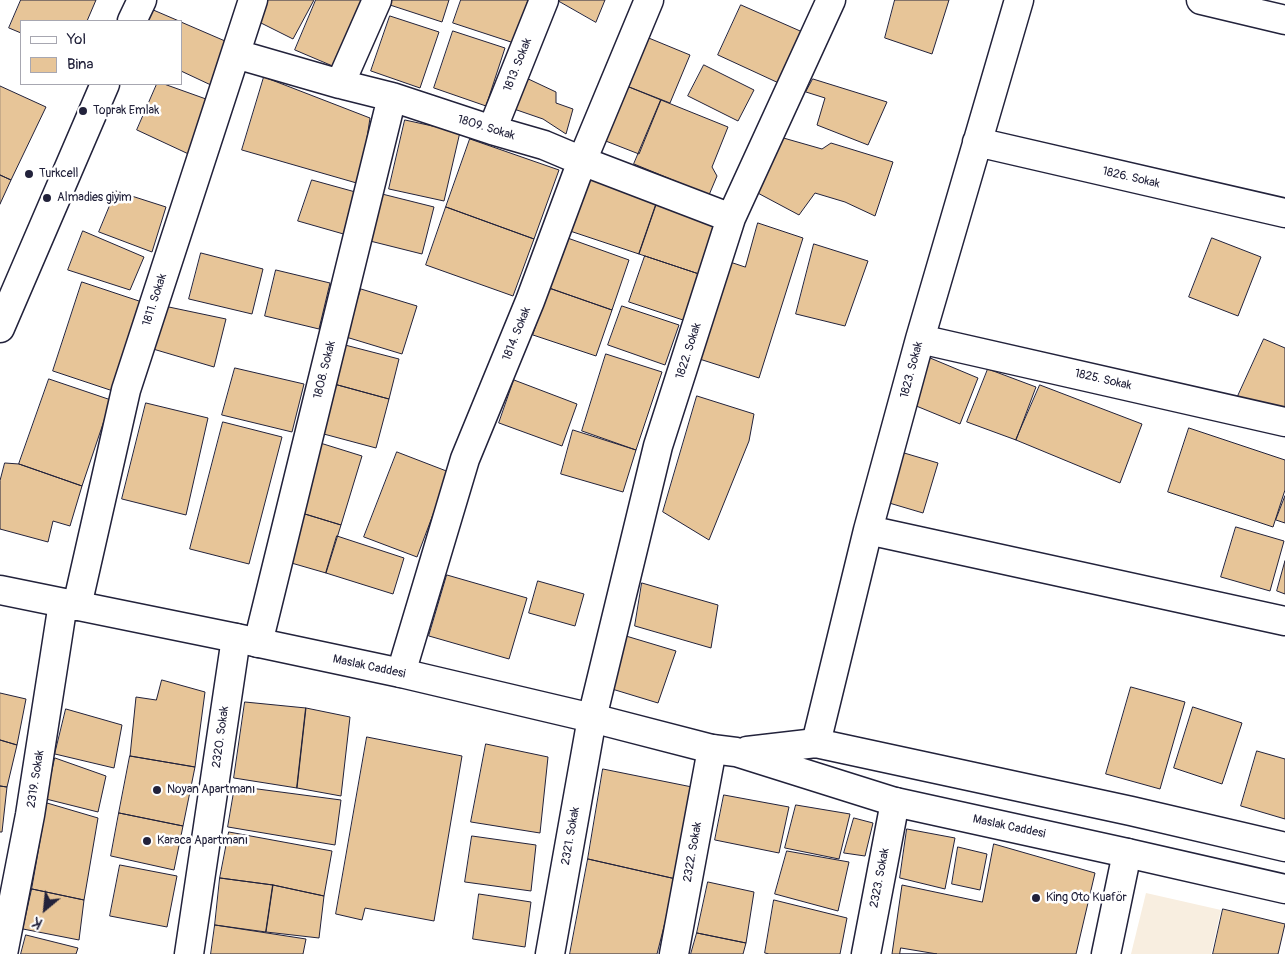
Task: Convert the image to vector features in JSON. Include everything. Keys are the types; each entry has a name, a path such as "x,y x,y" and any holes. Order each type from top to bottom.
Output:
{"street":[{"name":"1811. Sokak","path":"70,605 126,390 253,0"},
{"path":"340,84 377,0"},
{"name":"1813. Sokak","path":"492,130 544,0"},
{"name":"1814. Sokak","path":"401,673 465,459 530,301 582,161 649,0"},
{"name":"1822. Sokak","path":"592,718 658,446 732,218 831,0"},
{"name":"1823. Sokak","path":"816,743 868,530 920,339 1019,0"},
{"path":"1201,0 1285,20"},
{"name":"1809. Sokak","path":"236,54 392,97 544,145 732,218"},
{"path":"0,328 105,85"},
{"name":"1808. Sokak","path":"247,640 392,97"},
{"name":"1826. Sokak","path":"977,142 1285,214"},
{"name":"1825. Sokak","path":"920,339 1285,422"},
{"path":"868,530 1285,621"},
{"name":"Maslak Caddesi","path":"0,590 401,673 724,751 894,802 1285,889"},
{"name":"2319. Sokak","path":"3,954 70,605"},
{"name":"2320. Sokak","path":"189,954 247,640"},
{"name":"2321. Sokak","path":"550,954 592,718"},
{"name":"Maslak Caddesi","path":"724,751 816,743 1131,811 1285,847"},
{"name":"2322. Sokak","path":"674,954 724,751"},
{"name":"2323. Sokak","path":"866,954 894,802"},
{"path":"1106,954 1127,853"}],"shaded area":[{"path":"1146,893 1221,910 1211,954 1131,954"}],"building":[{"path":"21,0 96,0 87,20 20,20 20,33 9,28"},
{"path":"262,0 314,0 293,39 253,19"},
{"path":"316,0 371,0 342,70 295,50"},
{"path":"392,0 449,0 442,22 390,5"},
{"path":"461,0 528,0 514,43 453,23"},
{"path":"557,0 605,0 596,22"},
{"path":"895,0 949,0 932,54 885,38"},
{"path":"741,5 807,34 783,85 718,55"},
{"path":"151,9 177,20 146,20"},
{"path":"390,16 439,32 420,88 371,71"},
{"path":"182,22 232,44 213,86 182,71"},
{"path":"453,31 505,48 486,106 434,88"},
{"path":"639,34 690,55 670,103 619,83"},
{"path":"704,65 754,90 738,121 688,96"},
{"path":"522,76 556,92 556,103 573,109 566,134 543,119 511,108"},
{"path":"264,77 370,118 360,184 242,150"},
{"path":"813,79 887,102 868,145 817,125 825,98 806,92"},
{"path":"619,83 661,100 639,154 598,138"},
{"path":"157,85 167,85 220,104 195,157 137,130"},
{"path":"0,86 46,107 11,180 0,175"},
{"path":"661,100 728,127 712,167 717,176 709,195 634,164"},
{"path":"405,120 460,132 444,201 389,189"},
{"path":"780,137 822,149 831,143 893,162 875,216 845,202 815,193 799,215 754,191"},
{"path":"470,139 559,170 534,239 446,207"},
{"path":"587,174 658,199 639,254 567,230"},
{"path":"0,175 11,180 0,204"},
{"path":"312,180 359,193 347,235 298,221"},
{"path":"116,191 166,207 152,252 99,232"},
{"path":"382,194 434,207 422,254 370,241"},
{"path":"658,199 720,220 702,275 639,254"},
{"path":"446,207 534,239 513,296 426,265"},
{"path":"758,223 803,238 759,378 690,356 721,259 745,267"},
{"path":"83,231 144,257 130,290 68,270"},
{"path":"562,236 629,260 612,310 549,288"},
{"path":"1212,238 1261,257 1238,316 1189,297"},
{"path":"814,244 868,261 845,326 796,314"},
{"path":"201,253 263,269 252,314 189,299"},
{"path":"645,256 702,275 686,321 629,302"},
{"path":"276,270 330,283 319,329 265,316"},
{"path":"82,282 142,302 113,391 53,371"},
{"path":"549,288 612,310 596,356 533,335"},
{"path":"361,289 417,306 402,354 346,337"},
{"path":"164,306 226,319 214,367 153,349"},
{"path":"622,306 679,325 665,365 608,345"},
{"path":"1264,339 1285,348 1285,416 1238,396"},
{"path":"345,345 399,359 389,399 334,384"},
{"path":"606,354 662,372 636,450 582,431"},
{"path":"923,355 978,378 960,424 909,403"},
{"path":"235,368 304,384 292,432 222,415"},
{"path":"988,369 1036,387 1016,440 967,422"},
{"path":"49,379 111,400 82,486 19,464"},
{"path":"514,380 577,404 562,446 499,423"},
{"path":"334,384 389,399 376,448 320,433"},
{"path":"1040,385 1142,424 1120,483 1016,440"},
{"path":"697,396 754,414 749,441 709,540 663,512"},
{"path":"146,403 208,418 186,515 122,499"},
{"path":"223,422 282,437 249,564 190,549"},
{"path":"1189,428 1285,460 1285,490 1273,527 1168,492"},
{"path":"573,430 636,450 623,492 561,474"},
{"path":"317,442 362,456 341,525 295,511"},
{"path":"894,450 938,463 923,513 879,500"},
{"path":"397,452 449,472 417,557 364,537"},
{"path":"5,463 19,464 82,486 70,526 53,521 48,542 0,529 0,481"},
{"path":"1285,496 1285,523 1276,520"},
{"path":"295,511 341,525 326,573 281,560"},
{"path":"1236,527 1284,541 1270,591 1221,577"},
{"path":"337,536 404,558 393,594 326,573"},
{"path":"1285,561 1285,594 1277,591"},
{"path":"447,575 527,598 509,659 429,636"},
{"path":"538,581 584,594 575,626 529,613"},
{"path":"642,583 718,605 711,648 635,626"},
{"path":"626,636 676,651 658,703 612,689"},
{"path":"162,680 205,692 195,767 130,756 136,697 156,700"},
{"path":"1131,687 1185,702 1160,789 1106,774"},
{"path":"0,693 26,699 17,745 0,740"},
{"path":"245,702 306,708 297,788 234,778"},
{"path":"1193,707 1242,723 1222,784 1174,768"},
{"path":"306,708 350,717 341,796 297,788"},
{"path":"66,709 122,725 114,768 55,754"},
{"path":"367,737 462,756 434,921 365,908 362,920 336,914"},
{"path":"0,740 17,745 7,787 0,786"},
{"path":"486,744 548,757 540,833 471,822"},
{"path":"1257,751 1285,759 1285,819 1241,806"},
{"name":"Noyan Apartmanı","path":"130,756 195,767 183,826 119,813"},
{"path":"55,758 106,776 98,812 46,799"},
{"path":"603,769 692,787 676,879 588,859"},
{"path":"0,786 7,787 2,832 0,832"},
{"path":"235,786 341,800 335,845 228,827"},
{"path":"724,795 789,807 779,853 715,840"},
{"path":"47,803 98,818 84,900 32,889"},
{"path":"796,805 850,814 839,859 785,848"},
{"name":"Karaca Apartmanı","path":"119,813 183,826 174,870 111,856"},
{"path":"854,818 873,823 865,856 844,853"},
{"path":"907,829 955,838 945,889 900,878"},
{"path":"229,832 332,851 324,896 273,885 220,878"},
{"path":"472,836 536,845 531,891 465,882"},
{"name":"King Oto Kuaför","path":"994,844 1095,873 1076,954 892,954 902,885 982,902"},
{"path":"958,847 987,854 980,890 952,884"},
{"path":"787,851 849,862 838,911 775,894"},
{"path":"588,859 676,879 657,954 570,954"},
{"path":"120,865 177,876 167,927 110,916"},
{"path":"220,878 273,885 266,932 215,925"},
{"path":"708,882 754,892 746,943 697,933"},
{"path":"273,885 324,896 319,938 266,932"},
{"path":"32,889 84,900 79,940 23,929"},
{"path":"479,894 531,902 525,947 473,939"},
{"path":"774,900 847,918 840,954 765,953"},
{"path":"1223,909 1285,924 1278,954 1213,954"},
{"path":"215,925 306,939 303,954 211,954"},
{"path":"697,933 746,943 743,954 691,954"},
{"path":"26,935 78,948 76,954 21,954"},
{"path":"901,948 937,954 900,954"}],"place":[{"name":"Toprak Emlak","path":"83,111"},
{"name":"Turkcell","path":"29,174"},
{"name":"Almadies giyim","path":"47,198"},
{"name":"Noyan Apartmanı","path":"157,790"},
{"name":"Karaca Apartmanı","path":"147,841"},
{"name":"King Oto Kuaför","path":"1036,898"}]}
